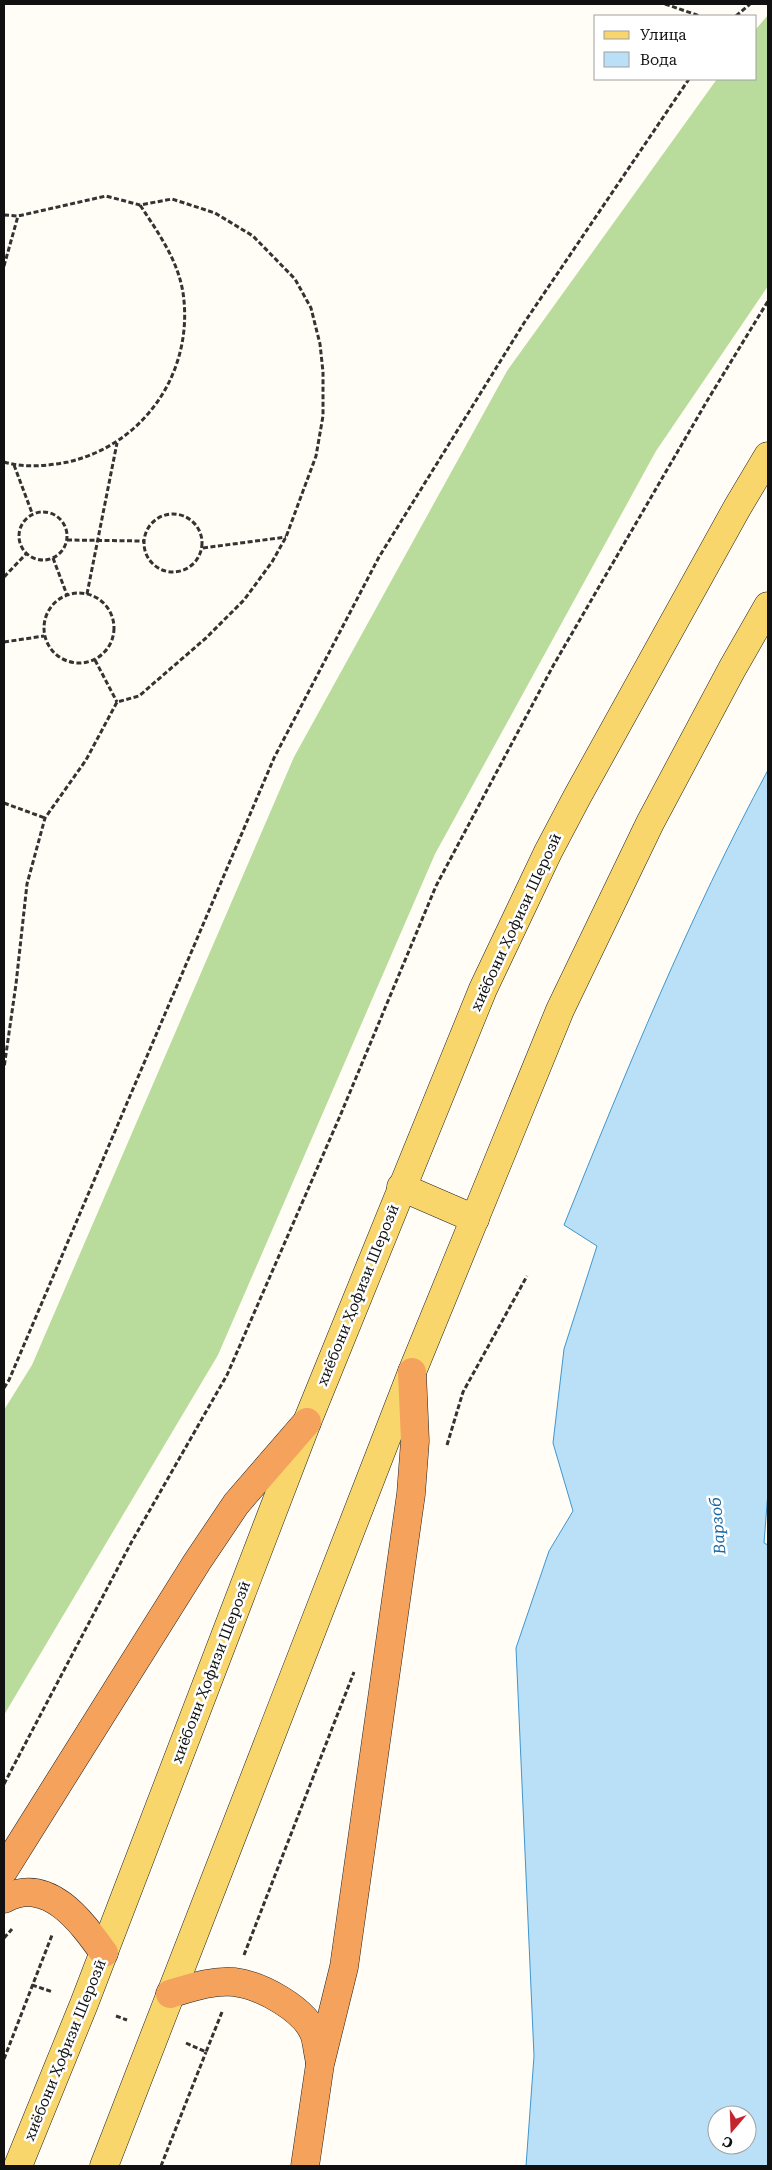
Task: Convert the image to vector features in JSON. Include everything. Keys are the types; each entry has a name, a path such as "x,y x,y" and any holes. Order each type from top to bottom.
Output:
{"highway":[{"path":"305,2166 320,2064 344,1967 410,1504 415,1442 412,1372"},
{"path":"4,1870 181,1587 236,1504 307,1422"},
{"path":"4,1899 12,1894 25,1892 40,1894 56,1900 70,1909 82,1922 104,1953"},
{"path":"170,1994 213,1983 234,1982 254,1987 286,2004 304,2019 314,2034 320,2064"}],"main road":[{"name":"хиёбони Ҳофизи Шерозӣ","path":"18,2166 104,1953 307,1422 483,989 548,852 737,508 768,456"},
{"path":"104,2166 412,1372 576,972 697,732 768,606"},
{"path":"401,1187 475,1219"}],"path":[{"path":"665,4 697,15"},
{"path":"737,15 750,4"},
{"path":"4,1388 13,1371 274,758 379,556 524,323 688,80"},
{"path":"4,216 18,216 106,196 140,205 172,199 215,213 253,236 294,279 311,308 320,344 324,372 323,416 316,456 286,537 272,562 244,600 206,638 139,696 118,702 86,760 44,818 27,884 4,1068"},
{"path":"4,462 14,465 58,464 85,458 117,443 143,421 163,395 177,365 184,333 184,300 176,267 162,237 140,205"},
{"path":"4,266 18,216"},
{"path":"4,1784 131,1543 226,1375 340,1116 436,886 553,666 707,401 768,301"},
{"path":"86,594 117,443"},
{"path":"14,465 32,513"},
{"path":"40,511 55,514 65,525 67,540 64,548 53,558 39,560 26,554 19,540 18,532 21,524 32,513 40,511"},
{"path":"171,513 182,515 198,527 202,538 202,548 193,565 174,572 156,567 148,560 143,541 152,522 161,516 171,513"},
{"path":"202,548 286,537"},
{"path":"67,540 143,541"},
{"path":"4,577 26,554"},
{"path":"53,558 67,595"},
{"path":"86,594 98,598 107,607 113,618 112,642 105,653 94,660 74,663 64,660 48,646 44,636 44,623 48,612 56,602 67,595 86,594"},
{"path":"4,642 44,636"},
{"path":"94,660 118,702"},
{"path":"4,803 44,818"},
{"path":"446,1450 452,1424 463,1392 527,1276"},
{"path":"4,1938 15,1926"},
{"path":"4,2059 52,1937 52,1931"},
{"path":"32,1985 53,1992"},
{"path":"116,2016 127,2020"},
{"path":"161,2166 206,2052"}],"green space":[{"path":"768,15 768,286 656,451 435,854 218,1355 4,1715 4,1410 32,1365 294,757 507,371 716,80 757,80 757,28"}],"water":[{"name":"Варзоб","path":"768,770 768,1492 764,1543 768,1545 768,2166 526,2166 534,2056 516,1648 549,1551 573,1511 553,1443 564,1349 597,1246 564,1225 660,995 712,881"}]}
